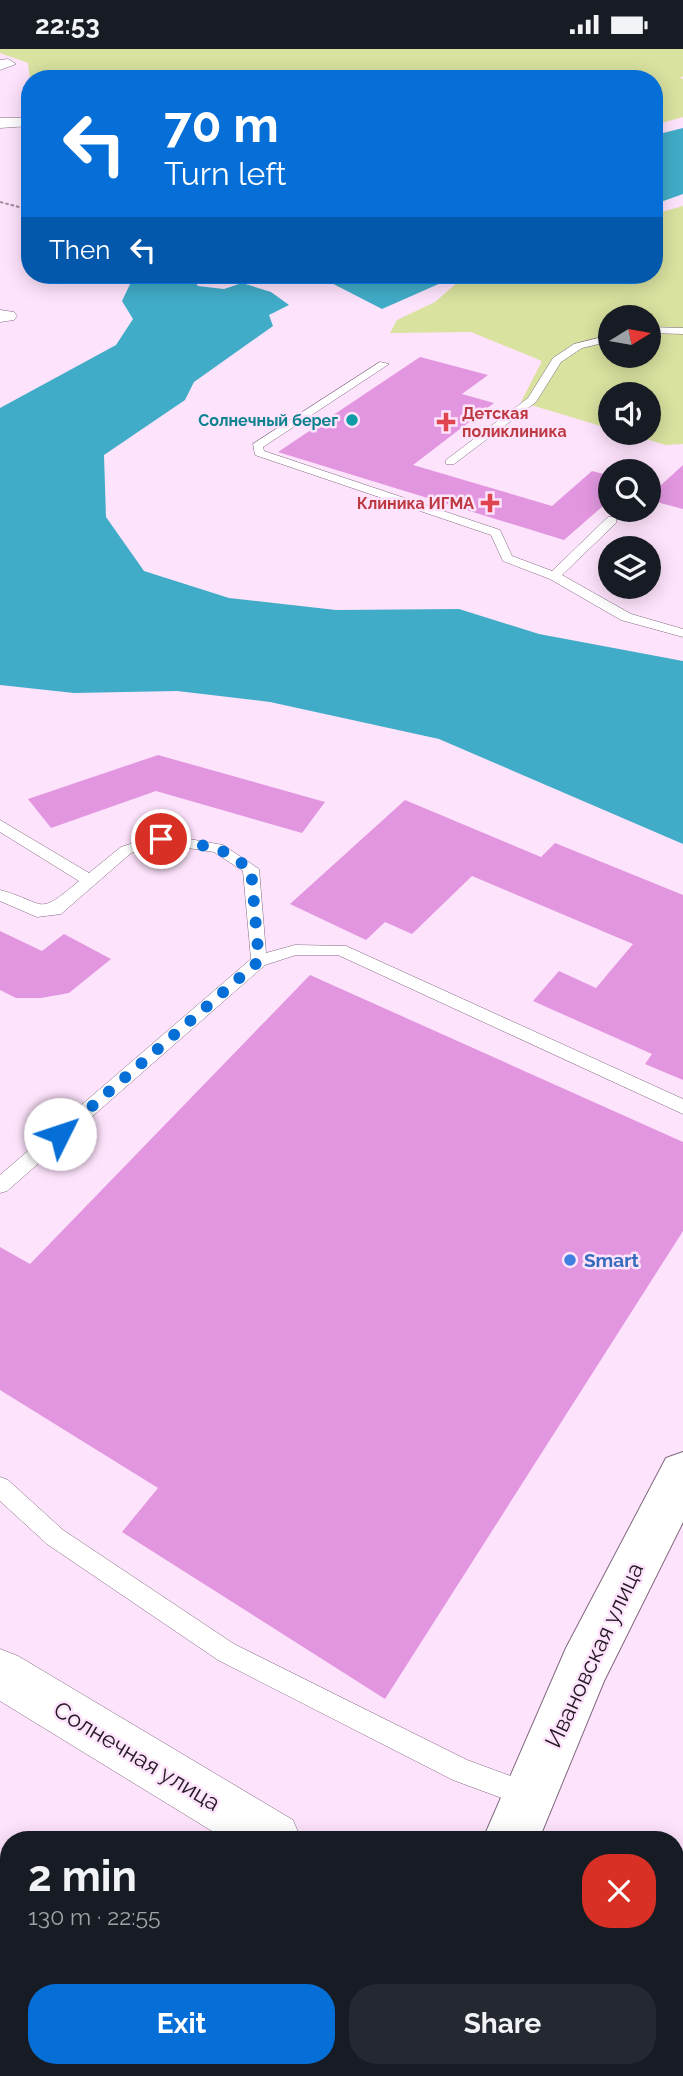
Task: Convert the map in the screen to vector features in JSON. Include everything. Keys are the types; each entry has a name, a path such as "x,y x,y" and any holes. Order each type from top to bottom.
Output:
{"main road":[{"name":"Ивановская улица","path":"520,1817 584,1666 683,1473"}],"street":[{"path":"0,123 21,122"},
{"name":"Солнечная улица","path":"0,1673 261,1831"}],"lane":[{"path":"662,330 683,331"},
{"path":"450,462 531,400 557,360 578,346 598,341"},
{"path":"384,364 257,446 259,453 496,533 507,558 554,576 626,617 683,633"},
{"path":"554,576 610,522"},
{"path":"0,825 90,881"},
{"path":"0,895 37,912 55,910 126,850 161,839 218,848 251,869 259,961"},
{"path":"0,1186 259,961 295,950 340,950 683,1107"},
{"path":"0,1487 55,1537 226,1652 462,1772 520,1817"}],"path":[{"path":"0,202 21,205"}],"green space":[{"path":"0,49 683,49 683,76 680,78 683,79 683,117 663,123 663,70 29,70 28,63 0,53"},
{"path":"683,206 683,444 661,444 661,382 598,382 598,425 521,402 542,361 471,332 390,333 397,320 435,302 456,284 663,284 663,212"}],"water":[{"path":"683,128 683,194 663,201 663,133"},
{"path":"130,284 197,284 224,289 245,284 271,292 289,305 269,315 273,326 194,382 185,400 104,455 106,517 144,571 229,598 336,610 459,609 539,634 683,661 683,844 439,739 270,702 177,691 74,693 0,685 0,408 116,345 133,319 122,301"},
{"path":"333,284 439,284 382,309"}],"building":[{"path":"420,357 488,375 462,394 494,403 413,465 552,506 592,471 598,473 598,510 564,540 278,452"},
{"path":"683,465 683,509 661,503 661,485"},
{"path":"158,755 325,802 302,833 156,791 51,828 28,799"},
{"path":"405,800 541,857 555,843 683,895 683,1080 645,1064 652,1054 533,1001 559,971 596,988 633,944 472,876 412,934 385,922 366,940 290,904"},
{"path":"0,931 42,951 64,934 111,959 69,993 41,998 16,998 0,990"},
{"path":"310,975 683,1142 683,1231 385,1699 122,1532 158,1488 0,1390 0,1247 30,1264"}],"place":[{"name":"Солнечный берег","path":"352,420"},
{"name":"Детская поликлиника","path":"446,422"},
{"name":"Клиника ИГМА","path":"490,503"},
{"name":"Smart","path":"570,1260"}],"route":[{"path":"60,1134 259,961 251,869 218,848 161,839"}]}
